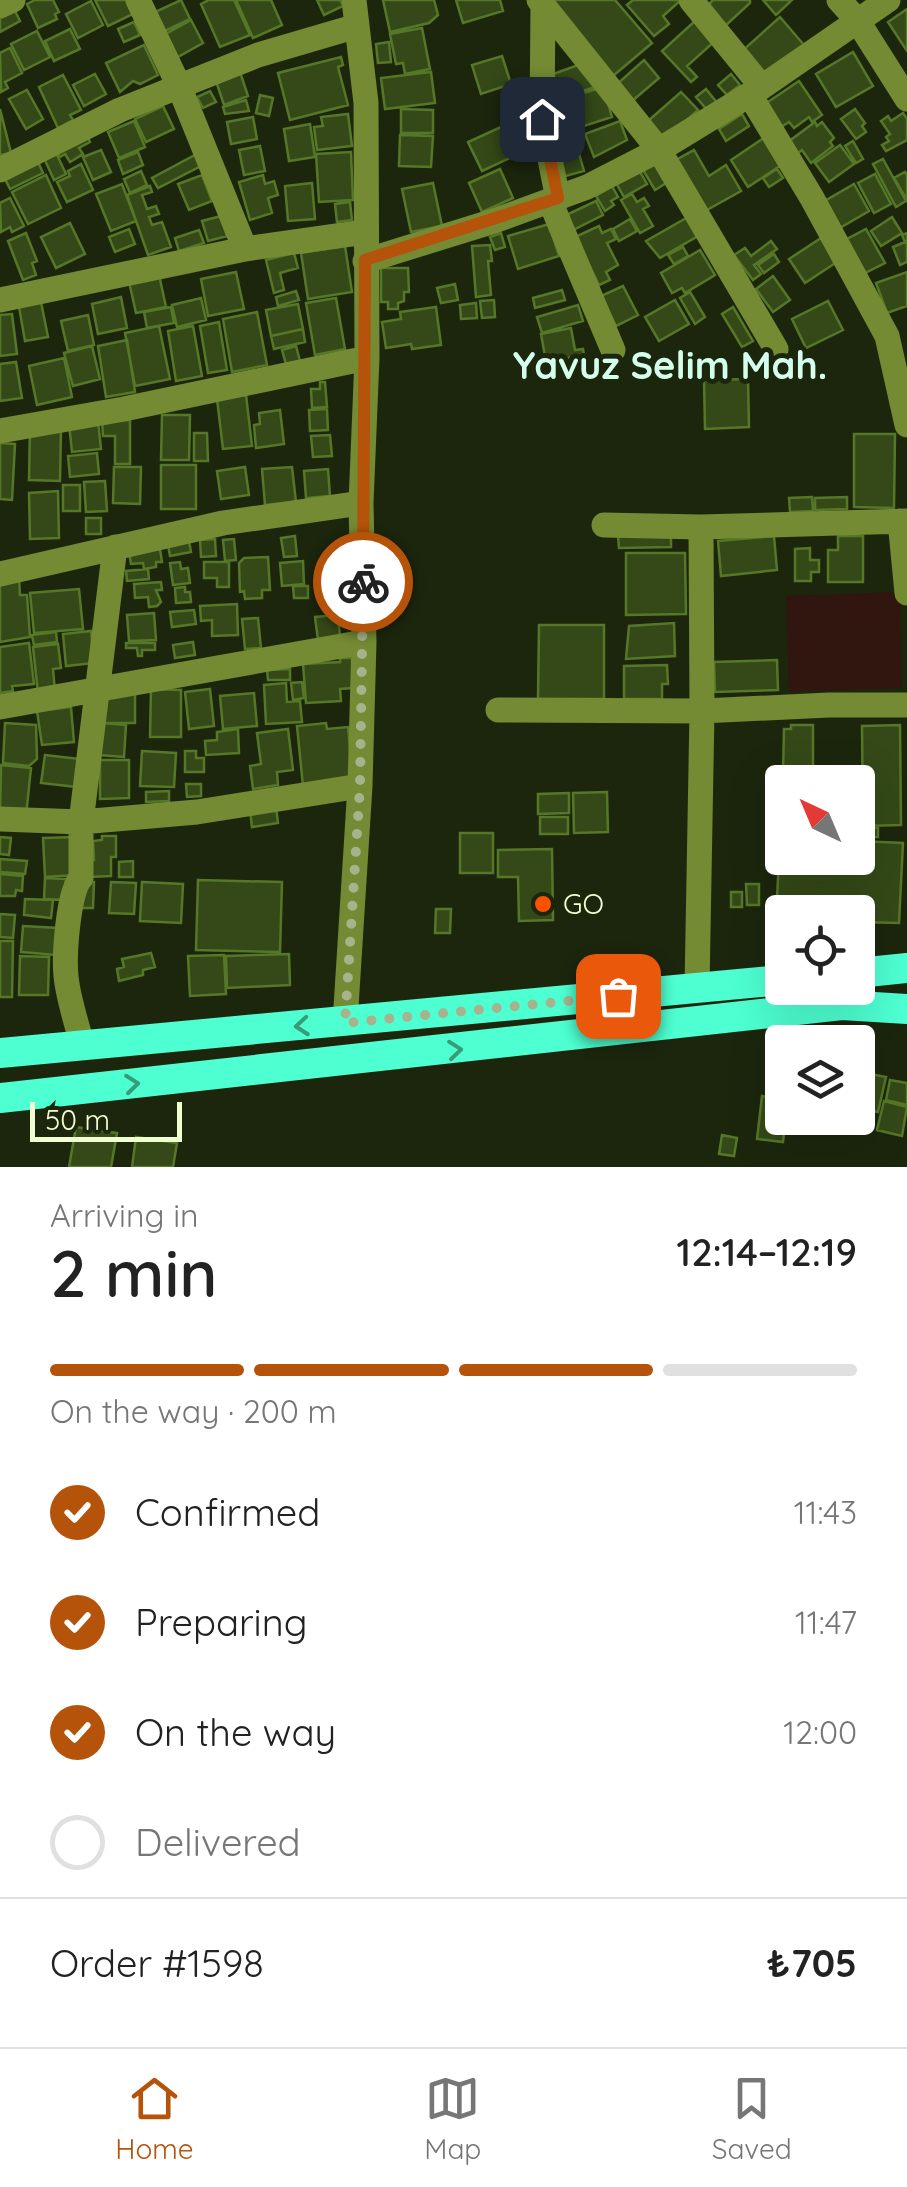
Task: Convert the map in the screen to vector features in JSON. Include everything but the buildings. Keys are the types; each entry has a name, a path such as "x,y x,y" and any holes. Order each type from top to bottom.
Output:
{"highway":[{"path":"875,971 907,968"},
{"path":"0,1053 765,982"},
{"path":"0,1098 842,1006 907,1008"}],"street":[{"path":"0,6 14,0"},
{"path":"138,0 179,86 245,249"},
{"path":"691,0 756,91 887,336 907,425"},
{"path":"839,0 857,20 907,99"},
{"path":"365,260 554,200 659,150 756,91 888,0"},
{"path":"541,2 659,150 776,350"},
{"path":"541,2 542,119 554,200 612,350"},
{"path":"0,170 120,110 355,13 366,102 367,358 361,503 364,642 360,786 345,1023"},
{"path":"0,300 245,249 365,232"},
{"path":"0,431 367,358"},
{"path":"0,574 224,524 361,503"},
{"path":"604,525 904,521 907,593"},
{"path":"696,988 702,711 701,526"},
{"path":"82,1045 66,976 74,886 81,878 80,822 115,546"},
{"path":"0,707 364,642"},
{"path":"498,710 907,706"},
{"path":"0,819 80,822 197,812 360,786"}],"shaded area":[{"path":"900,592 902,688 789,692 786,596"}],"way so far":[{"path":"363,582 360,786 345,1023 618,996"}],"place":[{"name":"GO","path":"543,904"}],"district":[{"name":"Yavuz Selim Mah.","path":"670,366"}],"route":[{"path":"363,582 365,260 558,198 542,119"}]}
